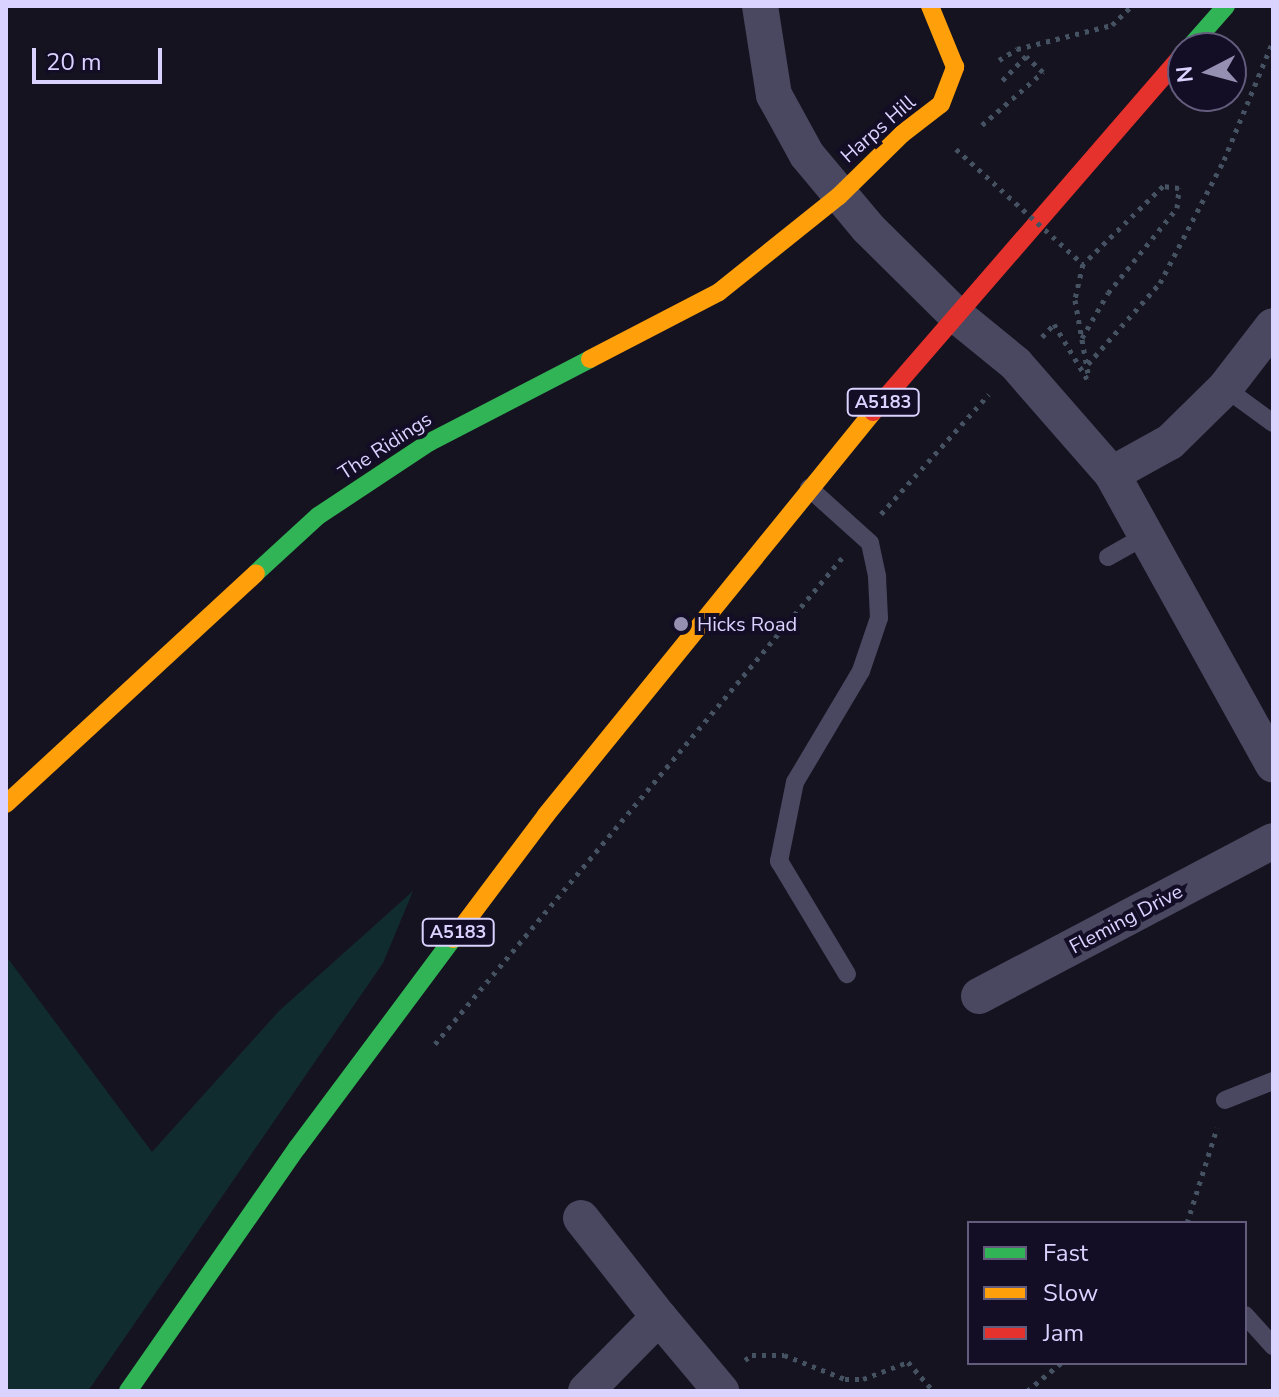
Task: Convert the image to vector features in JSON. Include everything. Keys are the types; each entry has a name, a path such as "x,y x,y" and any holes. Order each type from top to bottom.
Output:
{"main road":[{"path":"930,6 955,67 949,89"},
{"path":"1203,32 1226,6"},
{"name":"A5183","path":"128,1391 307,1135 546,815 809,488 1167,72"},
{"name":"Harps Hill","path":"839,196 902,134 941,104 949,89"},
{"name":"The Ridings","path":"6,804 318,516 430,442 549,377 719,292 839,196"}],"street":[{"path":"760,6 774,95 807,155 839,196 956,315 1016,364 1112,474 1273,764"},
{"path":"1112,474 1170,442 1225,388 1273,326"},
{"name":"Fleming Drive","path":"979,996 1273,841"},
{"path":"581,1218 717,1386"},
{"path":"586,1391 659,1317"}],"lane":[{"path":"1225,388 1273,423"},
{"path":"809,488 870,543 877,577 879,618 861,671 795,782 779,861 847,974"},
{"path":"1108,557 1147,535"},
{"path":"1225,1100 1273,1081"},
{"path":"1247,1317 1273,1346"}],"path":[{"path":"949,89 1017,49 1112,25 1132,6"},
{"path":"1087,365 1160,283 1224,160 1273,41"},
{"path":"956,149 1083,264"},
{"path":"1082,338 1108,293 1177,208 1179,188 1163,186 1083,264 1075,300 1090,383 1098,393"},
{"path":"427,1052 862,535 1016,364"},
{"path":"1188,1221 1225,1100"},
{"path":"717,1386 752,1355 784,1355 845,1379 863,1379 908,1362 933,1391"},
{"path":"1027,1391 1059,1365"}],"green space":[{"path":"413,891 383,963 88,1391 6,1391 6,956 152,1152 279,1011"}],"traffic: fast":[{"path":"1203,32 1226,6"},
{"path":"256,573 318,516 430,442 590,359"},
{"path":"128,1391 297,1148 453,939"}],"traffic: slow":[{"path":"590,359 719,292 839,196 902,134 941,104 955,67 930,6"},
{"path":"453,939 546,815 873,412"},
{"path":"6,804 256,573"}],"traffic: jam":[{"path":"873,412 1167,72"}],"place":[{"name":"Hicks Road","path":"681,624"}]}
